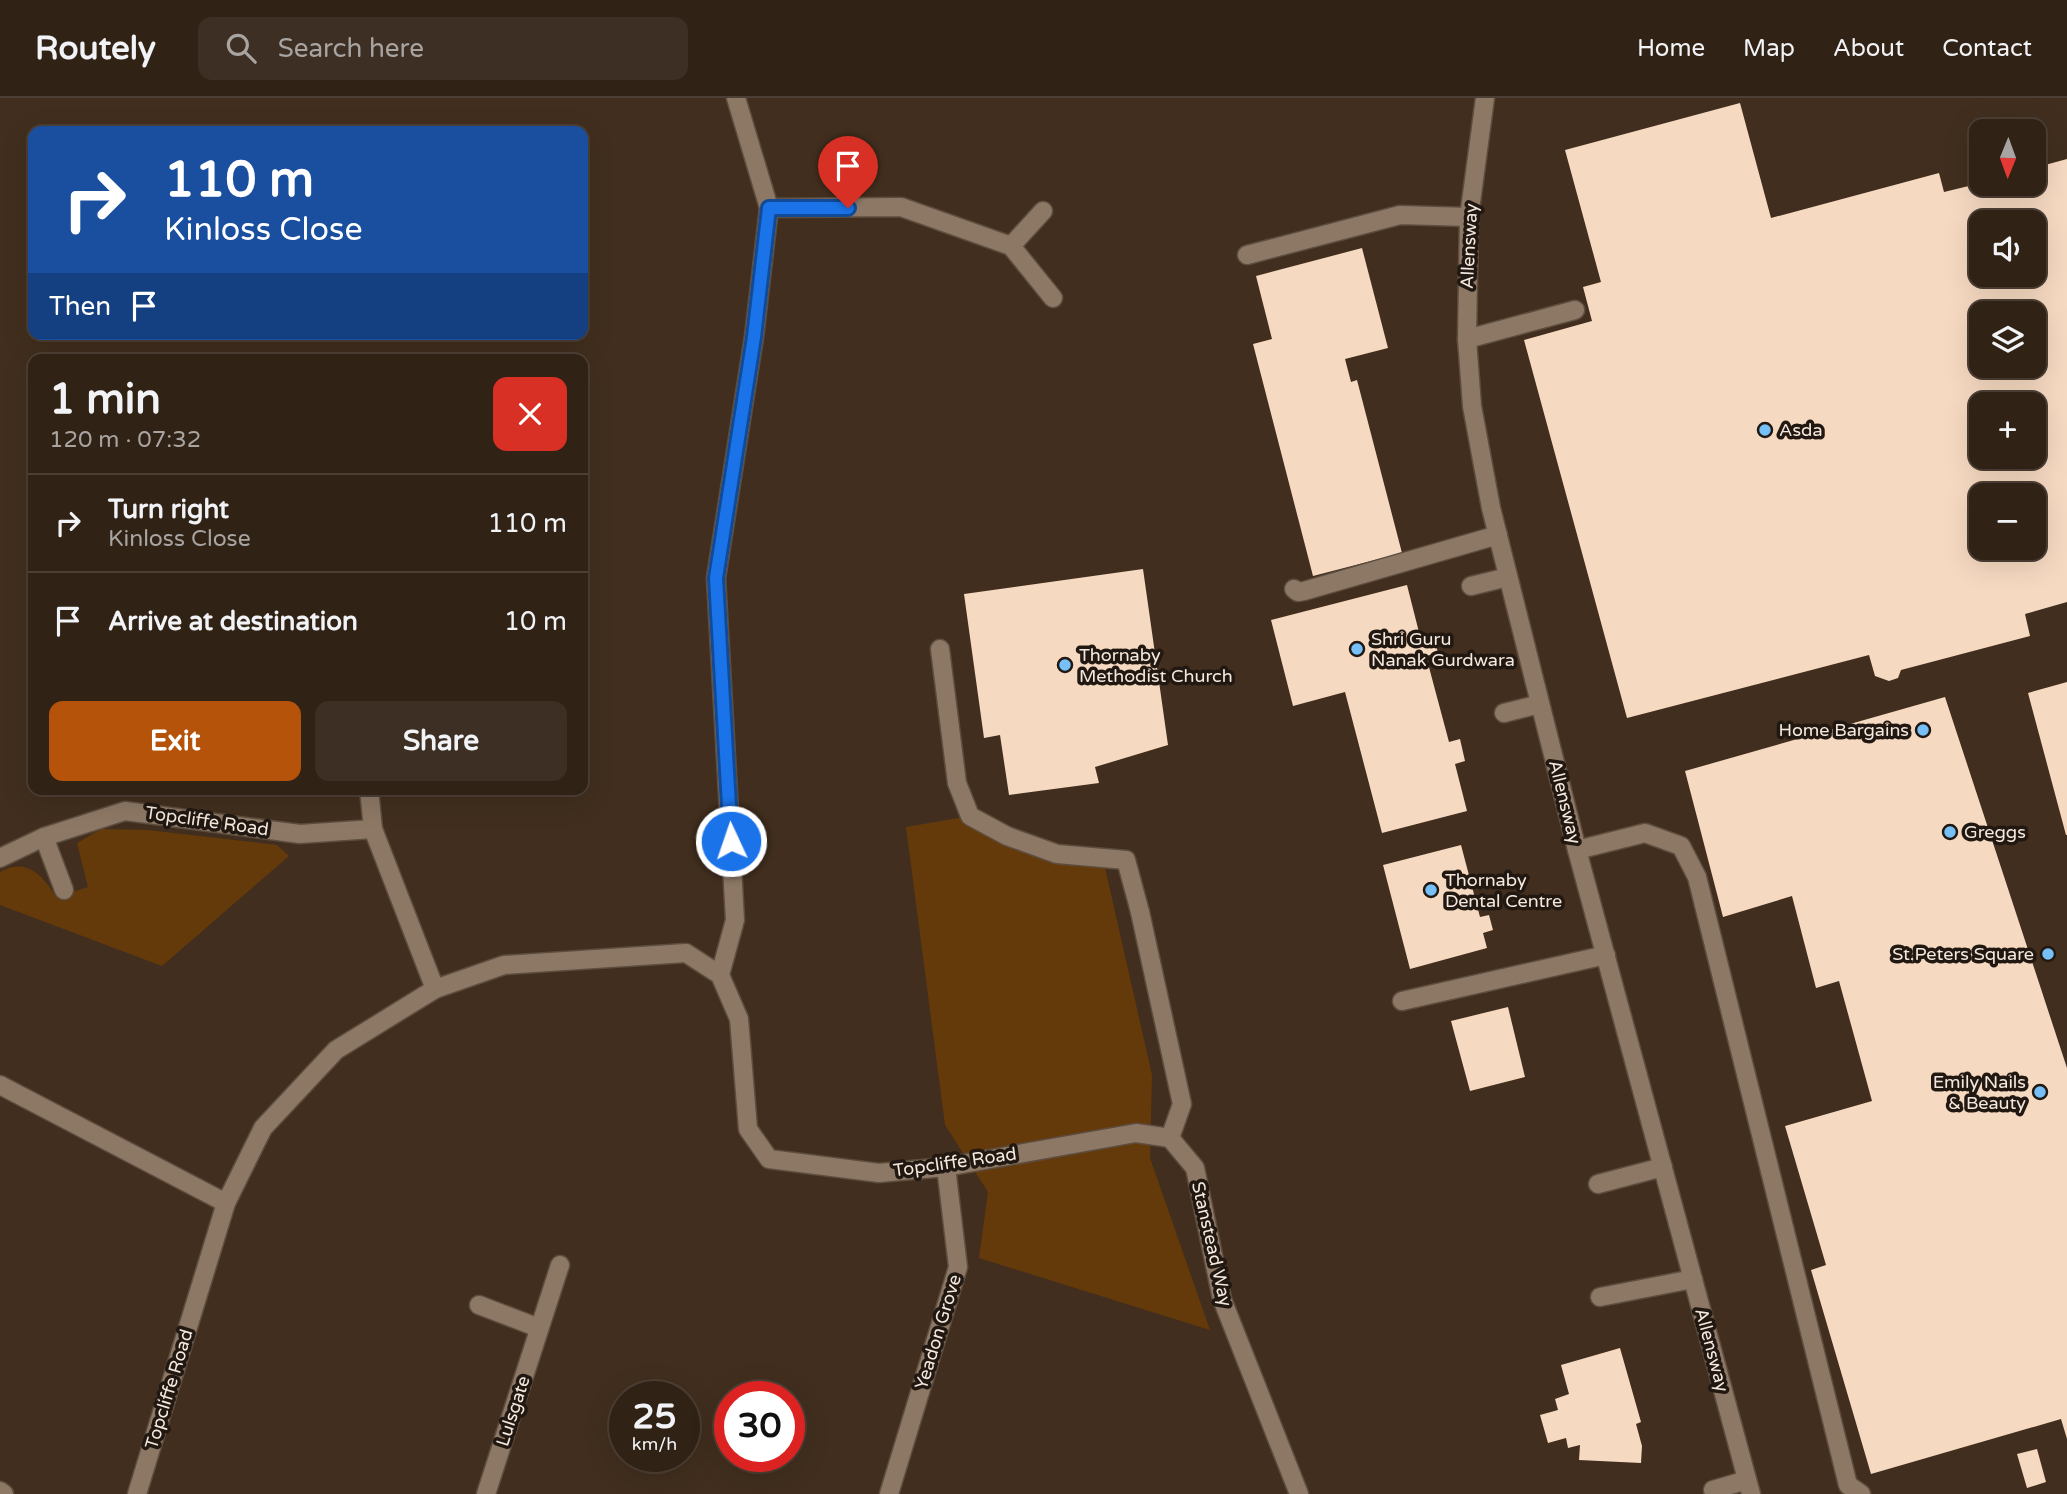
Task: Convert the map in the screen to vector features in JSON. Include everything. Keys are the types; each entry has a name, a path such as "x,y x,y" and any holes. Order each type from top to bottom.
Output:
{"street":[{"path":"720,975 735,920 716,578 754,337 769,208 736,98"},
{"name":"Allensway","path":"1485,98 1469,217 1466,339 1472,407 1498,535 1577,850 1749,1487"},
{"path":"769,208 901,207 1011,246 1053,298"},
{"path":"1011,246 1043,211"},
{"path":"1247,255 1400,215 1469,217"},
{"path":"1466,339 1575,310"},
{"path":"1293,589 1298,593 1498,535"},
{"path":"1471,586 1508,577"},
{"path":"940,649 957,783 970,816 1007,836 1057,854 1126,860 1182,1104 1170,1138"},
{"path":"1504,713 1540,704"},
{"path":"370,795 373,829 435,989"},
{"name":"Topcliffe Road","path":"0,858 44,836 125,811 300,834 373,829"},
{"path":"1577,850 1645,832 1681,846 1698,877 1848,1485 1861,1494"},
{"path":"44,836 64,890"},
{"name":"Topcliffe Road","path":"137,1494 226,1203 263,1128 336,1050 435,989 504,965 686,953 720,975 739,1020 748,1129 769,1159 879,1173 946,1167 1136,1133 1170,1138"},
{"path":"1402,1001 1605,955"},
{"path":"0,1085 226,1203"},
{"name":"Stanstead Way","path":"1170,1138 1195,1168 1222,1299 1299,1494"},
{"name":"Yeadon Grove","path":"889,1494 958,1267 946,1167"},
{"path":"1598,1184 1663,1167"},
{"name":"Lulsgate","path":"486,1494 560,1265"},
{"path":"1600,1297 1693,1279"},
{"path":"479,1305 539,1328"},
{"path":"1713,1490 1749,1487"}],"shaded area":[{"path":"970,816 1007,836 1103,859 1152,1075 1150,1158 1210,1330 979,1258 988,1192 945,1125 906,827"},
{"path":"101,829 148,830 277,845 289,856 162,966 0,905 0,872 18,866 39,875 56,897 88,887 77,843"}],"building":[{"name":"Asda","path":"1740,103 1771,218 1939,173 1944,192 1969,186 1969,196 2046,196 2046,165 2067,159 2067,602 2025,614 2030,636 1901,670 1898,678 1889,681 1875,676 1869,655 1627,718 1524,340 1592,321 1583,287 1601,282 1565,150"},
{"path":"1362,248 1388,348 1345,359 1351,382 1357,380 1402,553 1313,576 1253,344 1272,339 1256,276"},
{"name":"Thornaby Methodist Church","path":"1143,569 1168,745 1095,767 1099,783 1009,795 1000,735 984,738 964,594"},
{"path":"1407,585 1422,644 1435,640 1438,653 1426,656 1449,742 1460,739 1465,761 1455,764 1467,811 1382,833 1345,692 1293,706 1271,620"},
{"path":"2067,682 2067,835 2066,835 2028,693"},
{"path":"1945,697 2067,1068 2067,1439 2061,1419 1871,1474 1811,1270 1826,1265 1785,1126 1872,1101 1839,981 1816,988 1792,896 1723,917 1685,771"},
{"name":"Thornaby Dental Centre","path":"1461,845 1480,917 1489,915 1493,930 1483,933 1487,948 1410,969 1383,865"},
{"path":"1508,1007 1525,1077 1470,1091 1451,1021"},
{"path":"1620,1348 1641,1422 1636,1424 1642,1446 1641,1463 1579,1460 1580,1445 1568,1448 1566,1438 1548,1443 1540,1415 1558,1410 1555,1399 1569,1394 1561,1365"},
{"path":"2037,1449 2046,1482 2027,1488 2017,1454"}],"place":[{"name":"Asda","path":"1765,430"},
{"name":"Shri Guru Nanak Gurdwara","path":"1357,649"},
{"name":"Thornaby Methodist Church","path":"1065,665"},
{"name":"Home Bargains","path":"1923,730"},
{"name":"Greggs","path":"1950,832"},
{"name":"Thornaby Dental Centre","path":"1431,890"},
{"name":"St.Peters Square","path":"2048,954"},
{"name":"Emily Nails & Beauty","path":"2040,1092"}],"route":[{"path":"731,841 716,578 754,337 769,208 848,208"}]}
